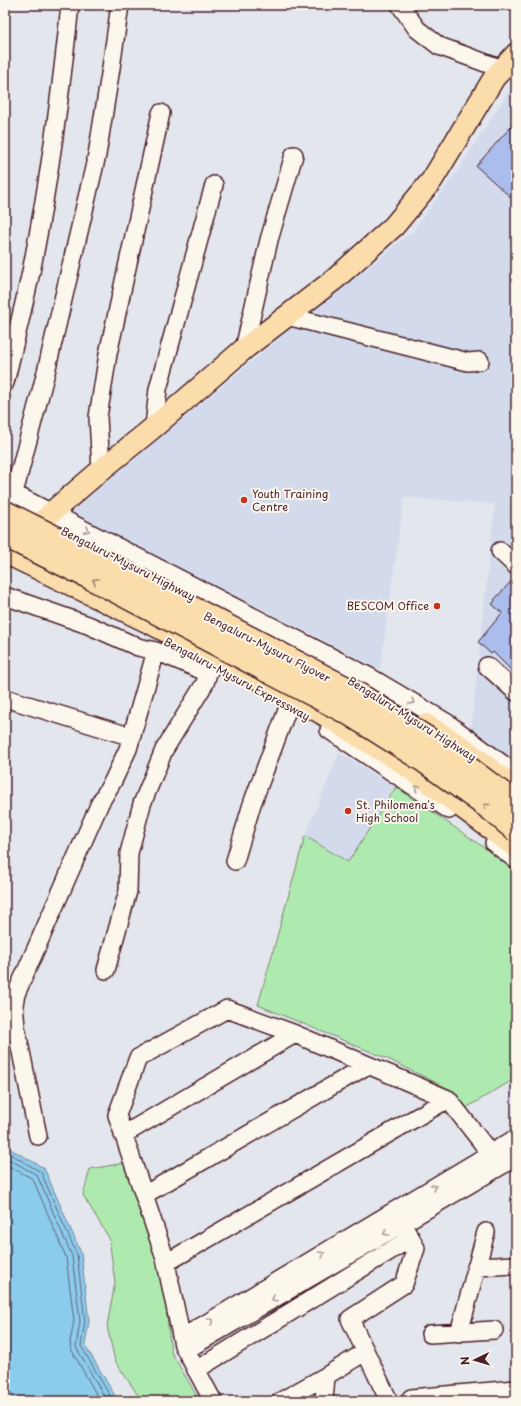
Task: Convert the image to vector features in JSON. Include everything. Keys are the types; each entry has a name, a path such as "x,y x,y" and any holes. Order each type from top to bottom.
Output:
{"highway":[{"name":"Bengaluru-Mysuru Highway","path":"8,495 257,630 372,690 466,750 516,790"},
{"name":"Bengaluru-Mysuru Flyover","path":"5,512 99,559 360,696 437,744 516,803"},
{"name":"Bengaluru-Mysuru Expressway","path":"6,550 92,579 349,714 426,762 490,809 512,843"}],"main road":[{"path":"6,550 48,517 101,470 154,428 244,349 335,279 394,226 432,180 494,78 516,54"}],"street":[{"path":"6,377 32,268 52,154 63,80 70,5"},
{"path":"8,495 48,364 97,155 120,5"},
{"path":"400,5 417,29 439,46 502,69"},
{"path":"101,470 98,417 108,354 161,113"},
{"path":"244,349 269,240 294,155"},
{"path":"154,428 158,388 214,184"},
{"path":"287,316 468,362 480,361"},
{"path":"48,517 370,677 446,722 516,774"},
{"name":"Bengaluru-Mysuru Expressway","path":"6,550 210,669 289,705 444,806 512,843"},
{"path":"500,551 516,566"},
{"path":"5,596 88,625 138,647 210,669 205,683 164,750 139,813 129,853 128,891 106,970"},
{"path":"38,1136 16,1022 14,1004 16,994 100,803 113,781 128,749 156,652"},
{"path":"487,666 516,692"},
{"path":"5,698 132,737"},
{"path":"235,861 252,804 289,705"},
{"path":"213,1401 183,1345 166,1263 117,1115 138,1058 227,1009 295,1034 448,1099 493,1161"},
{"path":"123,1135 295,1034"},
{"path":"144,1195 368,1065"},
{"path":"166,1263 448,1099"},
{"path":"183,1345 193,1346 402,1224 493,1161 516,1138"},
{"path":"183,1345 185,1336 493,1161 516,1157"},
{"path":"389,1401 364,1352 350,1319 404,1284 416,1248 402,1224"},
{"path":"459,1332 486,1232"},
{"path":"196,1370 411,1238"},
{"path":"476,1267 516,1265"},
{"path":"430,1334 494,1330"},
{"path":"281,1401 326,1376 364,1352"},
{"path":"324,1401 326,1376"},
{"path":"411,1398 516,1389"}],"shaded area":[{"name":"Youth Training Centre","path":"516,80 516,768 471,730 495,504 404,497 380,669 71,512 294,326 412,232 459,169"},
{"name":"St. Philomena's High School","path":"339,753 396,787 348,862 305,836"}],"green space":[{"path":"396,787 495,855 516,872 516,1078 466,1108 455,1092 388,1059 258,1005 305,836 348,862"},
{"path":"125,1163 163,1282 171,1352 200,1401 142,1401 115,1361 107,1326 115,1283 109,1238 83,1195 90,1169"}],"water":[{"path":"5,1146 44,1168 81,1253 89,1321 85,1345 118,1401 5,1401"}],"building":[{"path":"516,121 516,202 476,166"},
{"path":"516,576 516,675 493,652 491,654 478,642 502,613 492,604 495,601 494,600"}],"place":[{"name":"Youth Training Centre","path":"244,500"},
{"name":"BESCOM Office","path":"437,606"},
{"name":"St. Philomena's High School","path":"348,811"}]}
